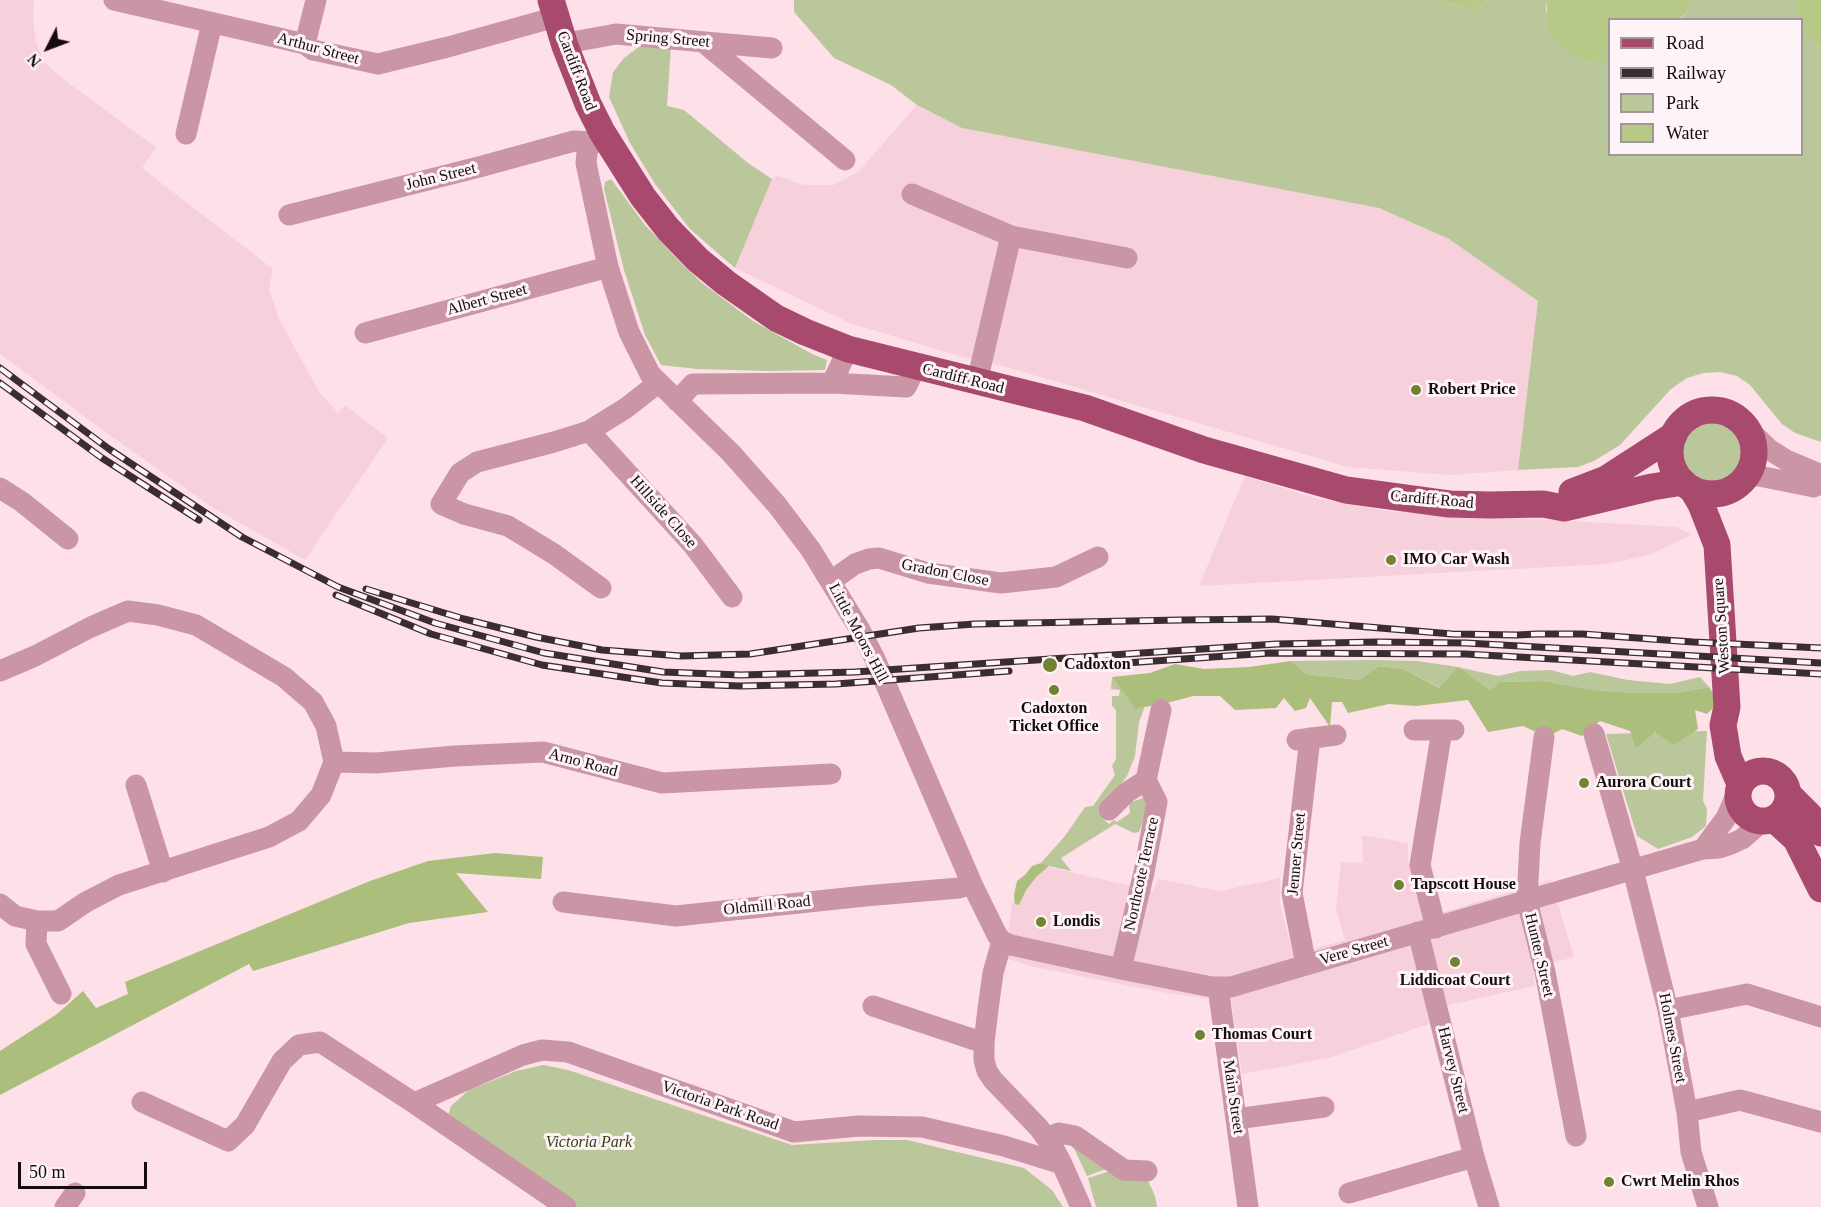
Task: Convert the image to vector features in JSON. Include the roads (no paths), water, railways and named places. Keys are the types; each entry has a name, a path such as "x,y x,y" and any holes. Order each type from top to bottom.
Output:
{"main road":[{"name":"Cardiff Road","path":"553,8 588,104 597,137 643,197 668,229 698,260 734,290 776,318 805,332 848,349 1085,408 1204,450 1346,490 1449,504 1543,504 1564,508 1652,487 1687,486"},
{"path":"1711,410 1724,412 1736,418 1746,427 1752,439 1754,452 1752,465 1742,481 1728,491 1716,494 1704,493 1687,486 1676,473 1671,463 1670,452 1674,435 1686,419 1698,413 1711,410"},
{"name":"Cardiff Road","path":"1543,504 1560,495 1577,491 1606,479 1674,435"},
{"name":"Weston Square","path":"1717,545 1726,511 1742,481"},
{"name":"Weston Square","path":"1687,486 1706,514 1717,545 1727,707 1723,725 1725,743 1733,770 1747,782 1738,802 1743,812 1752,819 1769,820"},
{"path":"1747,782 1772,772 1780,777 1789,795 1820,830"},
{"path":"1789,795 1785,809 1769,820 1796,839 1815,866 1821,889"}],"street":[{"name":"Arthur Street","path":"114,0 305,44 313,50 378,64 448,47 553,8"},
{"path":"305,44 316,0"},
{"path":"186,134 212,22"},
{"name":"Spring Street","path":"566,46 578,41 616,34 772,48"},
{"path":"703,42 845,160"},
{"name":"John Street","path":"289,215 597,137"},
{"name":"Little Moors Hill","path":"597,137 587,152 586,164 608,267 629,332 644,365 658,383 731,453 771,498 811,550 849,609 874,657 972,884 1002,941"},
{"path":"912,194 1011,236 1127,258"},
{"path":"977,382 1011,236"},
{"name":"Albert Street","path":"365,333 608,267"},
{"path":"832,383 848,349"},
{"path":"677,401 693,384 832,383 906,387 916,367"},
{"path":"601,588 554,554 508,526 464,514 441,504 460,473 477,462 589,431 626,408 658,383"},
{"path":"1746,427 1770,450 1821,477"},
{"name":"Hillside Close","path":"589,431 693,544 732,597"},
{"path":"1742,481 1759,476 1814,488 1821,483"},
{"path":"0,488 22,502 68,539"},
{"name":"Gradon Close","path":"831,581 855,564 869,558 879,558 928,573 1001,584 1056,577 1098,557"},
{"path":"0,671 91,627 128,612 167,617 196,625 284,677 313,702 326,726 334,762 321,795 299,821 269,837 119,885 86,902 58,921 37,921 15,916 0,904"},
{"path":"1109,810 1126,792 1146,780 1161,710"},
{"name":"Harvey Street","path":"1414,730 1446,733 1420,865 1427,930 1474,1157 1489,1207"},
{"name":"Holmes Street","path":"1594,734 1633,870 1668,1010 1687,1112 1691,1152 1708,1207"},
{"name":"Jenner Street","path":"1306,965 1292,893 1305,740 1336,735"},
{"name":"Hunter Street","path":"1544,737 1530,843 1527,901 1545,972 1576,1136"},
{"name":"Arno Road","path":"334,762 376,763 543,752 662,783 831,774"},
{"name":"Northcote Terrace","path":"1121,969 1144,872 1157,802 1146,780"},
{"path":"1703,849 1726,818 1747,782"},
{"path":"136,785 163,872"},
{"name":"Vere Street","path":"1002,941 1011,945 1121,969 1218,987 1231,987 1703,849 1719,848 1742,839 1769,820"},
{"name":"Oldmill Road","path":"562,902 676,916 959,888 972,884"},
{"path":"37,921 36,944 61,994"},
{"path":"1002,941 993,973 984,1042 984,1060 987,1071 1046,1138 1062,1164 1081,1207"},
{"name":"Main Street","path":"1218,987 1248,1207"},
{"path":"1668,1010 1747,994 1821,1017"},
{"path":"873,1006 984,1042"},
{"path":"142,1102 228,1141 245,1125 282,1061 299,1045 320,1042 566,1207"},
{"name":"Victoria Park Road","path":"414,1103 523,1055 542,1050 568,1052 794,1132 859,1126 922,1127 1004,1146 1062,1164"},
{"path":"1687,1112 1740,1100 1821,1122"},
{"path":"1236,1119 1324,1107"},
{"path":"1046,1138 1059,1133 1075,1136 1124,1170 1147,1171"},
{"path":"1349,1193 1474,1157"}],"water":[{"path":"1440,0 1487,0 1473,11"},
{"path":"1546,0 1692,0 1687,12 1680,18 1608,18 1608,62 1581,59 1560,47 1549,28"},
{"path":"1798,0 1821,0 1821,47 1803,35 1803,18 1798,18"}],"railway":[{"path":"0,368 109,449 242,537 338,587 435,623 544,653 663,672 741,675 855,672 1277,644 1377,642 1466,643 1821,663"},
{"path":"0,383 102,458 199,520"},
{"path":"366,589 464,619 536,637 602,650 681,656 750,654 919,628 975,624 1272,619 1452,634 1582,634 1821,648"},
{"path":"336,595 431,634 542,665 662,683 740,686 836,684 1009,671"},
{"path":"1111,664 1270,653 1465,654 1821,674"}],"place":[{"name":"Robert Price","path":"1416,390"},
{"name":"IMO Car Wash","path":"1391,560"},
{"name":"Cadoxton","path":"1050,665"},
{"name":"Cadoxton Ticket Office","path":"1054,690"},
{"name":"Aurora Court","path":"1584,783"},
{"name":"Tapscott House","path":"1399,885"},
{"name":"Londis","path":"1041,922"},
{"name":"Liddicoat Court","path":"1455,962"},
{"name":"Thomas Court","path":"1200,1035"},
{"name":"Cwrt Melin Rhos","path":"1609,1182"}],"park label":[{"name":"Victoria Park","path":"589,1143"}]}
